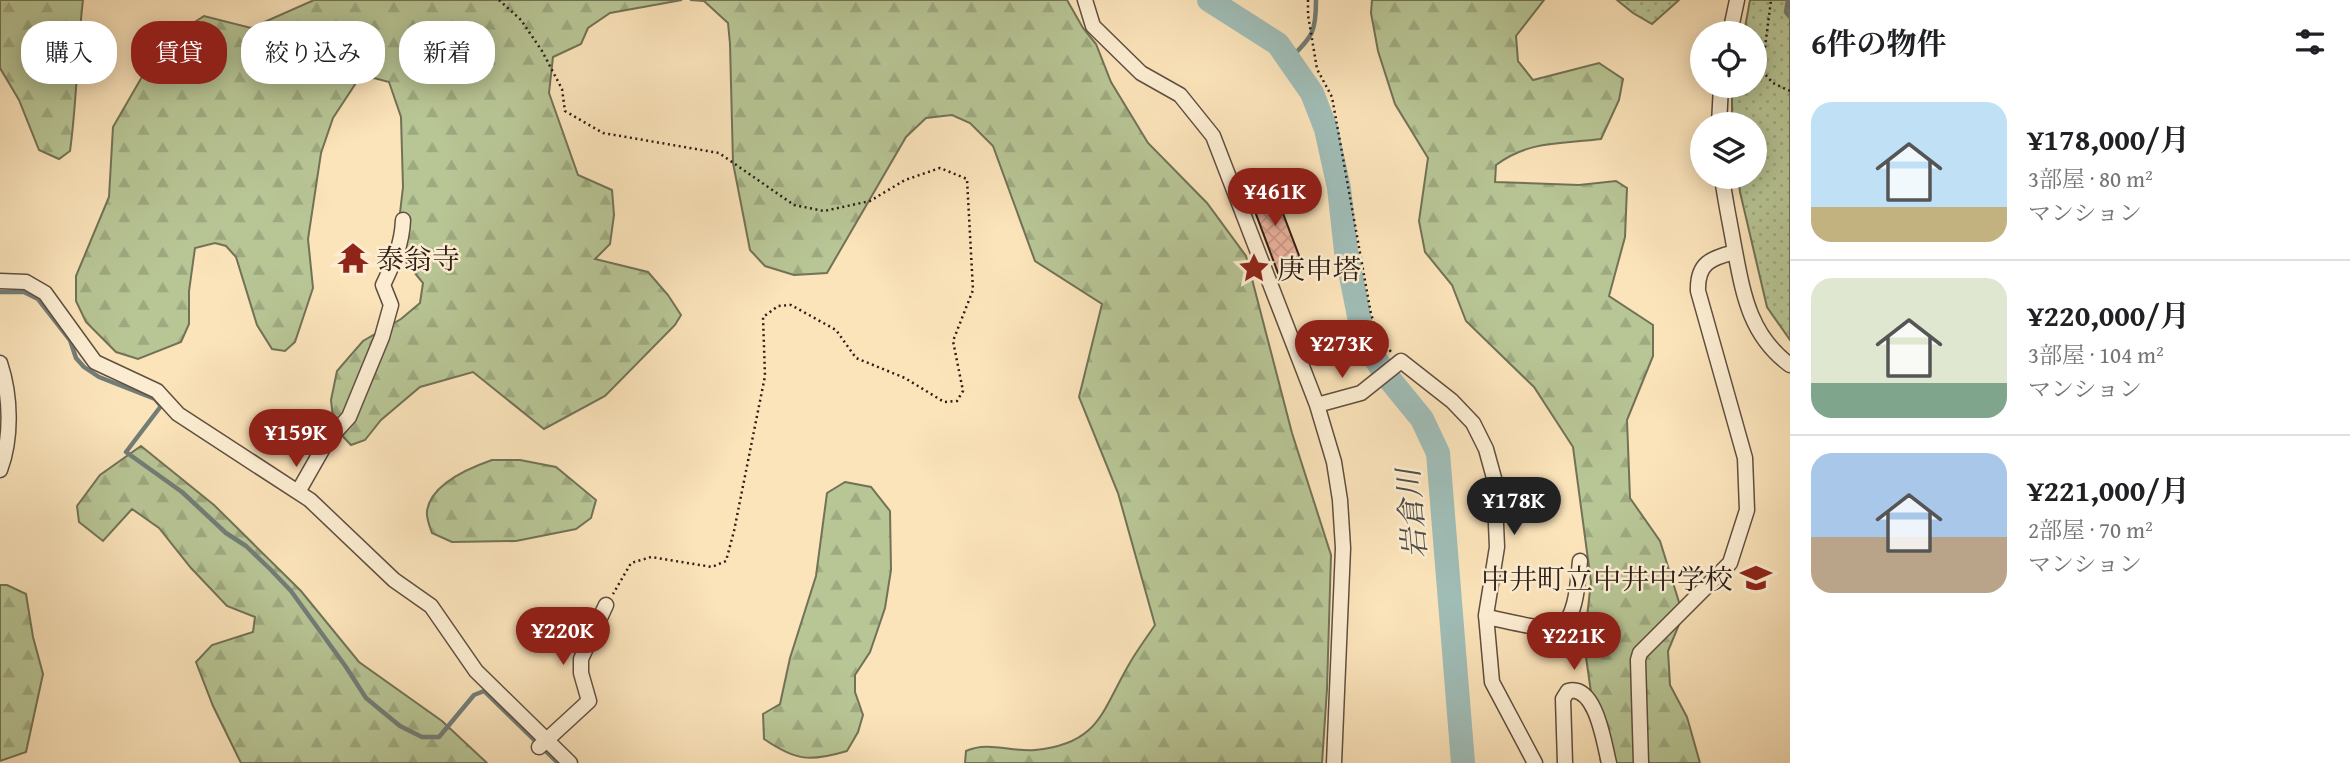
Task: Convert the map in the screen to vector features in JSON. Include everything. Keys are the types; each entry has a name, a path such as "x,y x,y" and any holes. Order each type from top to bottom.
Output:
{"street":[{"path":"1085,0 1093,26 1141,73 1180,95 1213,136 1317,405 1334,462 1343,548 1334,763"},
{"path":"1733,21 1737,0"},
{"path":"1724,189 1744,296 1756,326 1770,347 1790,365"},
{"path":"298,492 327,440 349,417 382,337 391,305 383,285 399,248 402,220"},
{"path":"1641,763 1640,653 1730,563 1747,510 1745,458 1698,291 1702,269 1717,256 1735,251"},
{"path":"0,281 26,282 45,293 95,362 158,391 178,414 310,500 394,580 431,606 476,671 543,743 570,763"},
{"path":"0,363 9,414 5,456 0,470"},
{"path":"1317,405 1361,393 1397,365 1452,401 1473,423 1486,449 1494,478 1496,547 1486,617 1492,682 1535,763"},
{"path":"1486,617 1551,629 1563,626 1572,612 1580,561"},
{"path":"543,743 589,701 581,673 581,659 606,605"},
{"path":"1565,763 1563,699 1568,691 1574,690 1580,691 1589,700 1598,721 1609,763"}],"path":[{"path":"499,0 521,20 542,51 562,89 565,111 603,134 719,153 794,205 824,211 870,201 905,180 940,168 967,179 973,290 953,341 963,391 957,401 944,402 905,378 856,358 836,330 791,305 778,306 762,317 765,376 726,561 712,567 651,557 631,563 606,605"},
{"path":"1308,0 1317,69 1332,97 1371,314 1377,332 1397,365"},
{"path":"1767,32 1771,0"},
{"path":"1767,76 1773,83 1790,91"}],"green space":[{"path":"0,0 83,0 81,21 21,21 21,84 76,84 70,151 59,159 39,150 19,100 0,68"},
{"path":"314,0 682,0 610,13 588,28 581,44 553,57 549,93 578,175 612,190 614,215 610,244 595,259 648,272 681,315 675,325 605,396 544,429 473,372 420,387 381,420 365,440 351,445 334,427 331,400 337,371 363,341 401,319 420,303 423,283 401,256 397,239 403,187 401,117 389,82 385,81 385,21 267,21"},
{"path":"690,0 1067,0 1096,44 1111,82 1148,143 1207,203 1246,256 1292,433 1331,555 1322,763 965,763 966,751 974,748 1035,750 1057,746 1087,732 1105,709 1131,661 1155,625 1118,493 1079,397 1102,304 1035,261 993,146 970,123 952,115 926,118 906,137 827,273 794,275 765,266 750,250 733,163 728,23 704,1"},
{"path":"1372,0 1544,0 1516,36 1518,61 1533,80 1599,63 1623,79 1619,100 1601,139 1521,151 1496,165 1495,182 1579,185 1616,181 1627,188 1625,237 1609,296 1653,325 1653,356 1627,420 1630,498 1660,541 1683,615 1668,651 1670,685 1687,717 1700,763 1601,763 1584,643 1591,582 1573,447 1534,387 1466,321 1452,285 1425,252 1419,221 1428,158 1395,104 1378,51 1371,13"},
{"path":"1617,0 1679,0 1652,24"},
{"path":"1750,0 1790,0 1790,340 1767,307 1740,192 1740,189 1767,189 1767,112 1732,112 1732,98 1767,98 1767,21 1746,21"},
{"path":"204,16 224,21 196,21"},
{"path":"227,22 241,25 241,84 355,84 333,118 321,153 308,239 313,288 295,342 285,351 272,349 257,325 236,257 226,246 215,243 195,248 189,291 189,324 181,342 138,359 116,352 86,322 76,301 76,276 109,197 113,127 138,84 227,84"},
{"path":"141,446 214,505 301,591 359,662 442,721 487,763 241,763 213,706 196,662 212,645 253,632 255,617 227,606 191,568 159,528 132,509 103,541 79,522 77,506 100,475"},
{"path":"492,460 520,460 556,467 596,500 591,518 576,529 516,541 452,542 432,533 427,511 436,493 452,478"},
{"path":"845,482 871,487 890,511 891,570 885,608 870,652 855,675 855,692 863,715 858,732 847,751 823,757 804,757 785,752 764,739 763,714 780,704 790,658 816,576 827,493"},
{"path":"0,585 7,585 26,594 43,674 26,752 0,761"}],"building":[{"path":"1271,182 1303,266 1278,273 1247,190"}],"waterway":[{"name":"岩倉川","path":"1209,0 1278,44 1312,93 1326,129 1339,188 1346,251 1360,321 1371,352 1422,419 1438,453 1463,763"},
{"path":"1289,60 1314,28 1316,0"},
{"path":"1788,0 1786,12 1790,17"},
{"path":"0,292 24,292 38,299 70,340 76,358 84,367 99,377 155,399 161,406 126,452 182,492 270,569 291,591 366,698 400,726 422,737 439,737 474,695 484,691 558,763"}],"place":[{"name":"泰翁寺","path":"353,258"},
{"name":"庚申塔","path":"1254,268"},
{"name":"中井町立中井中学校","path":"1756,578"}]}
